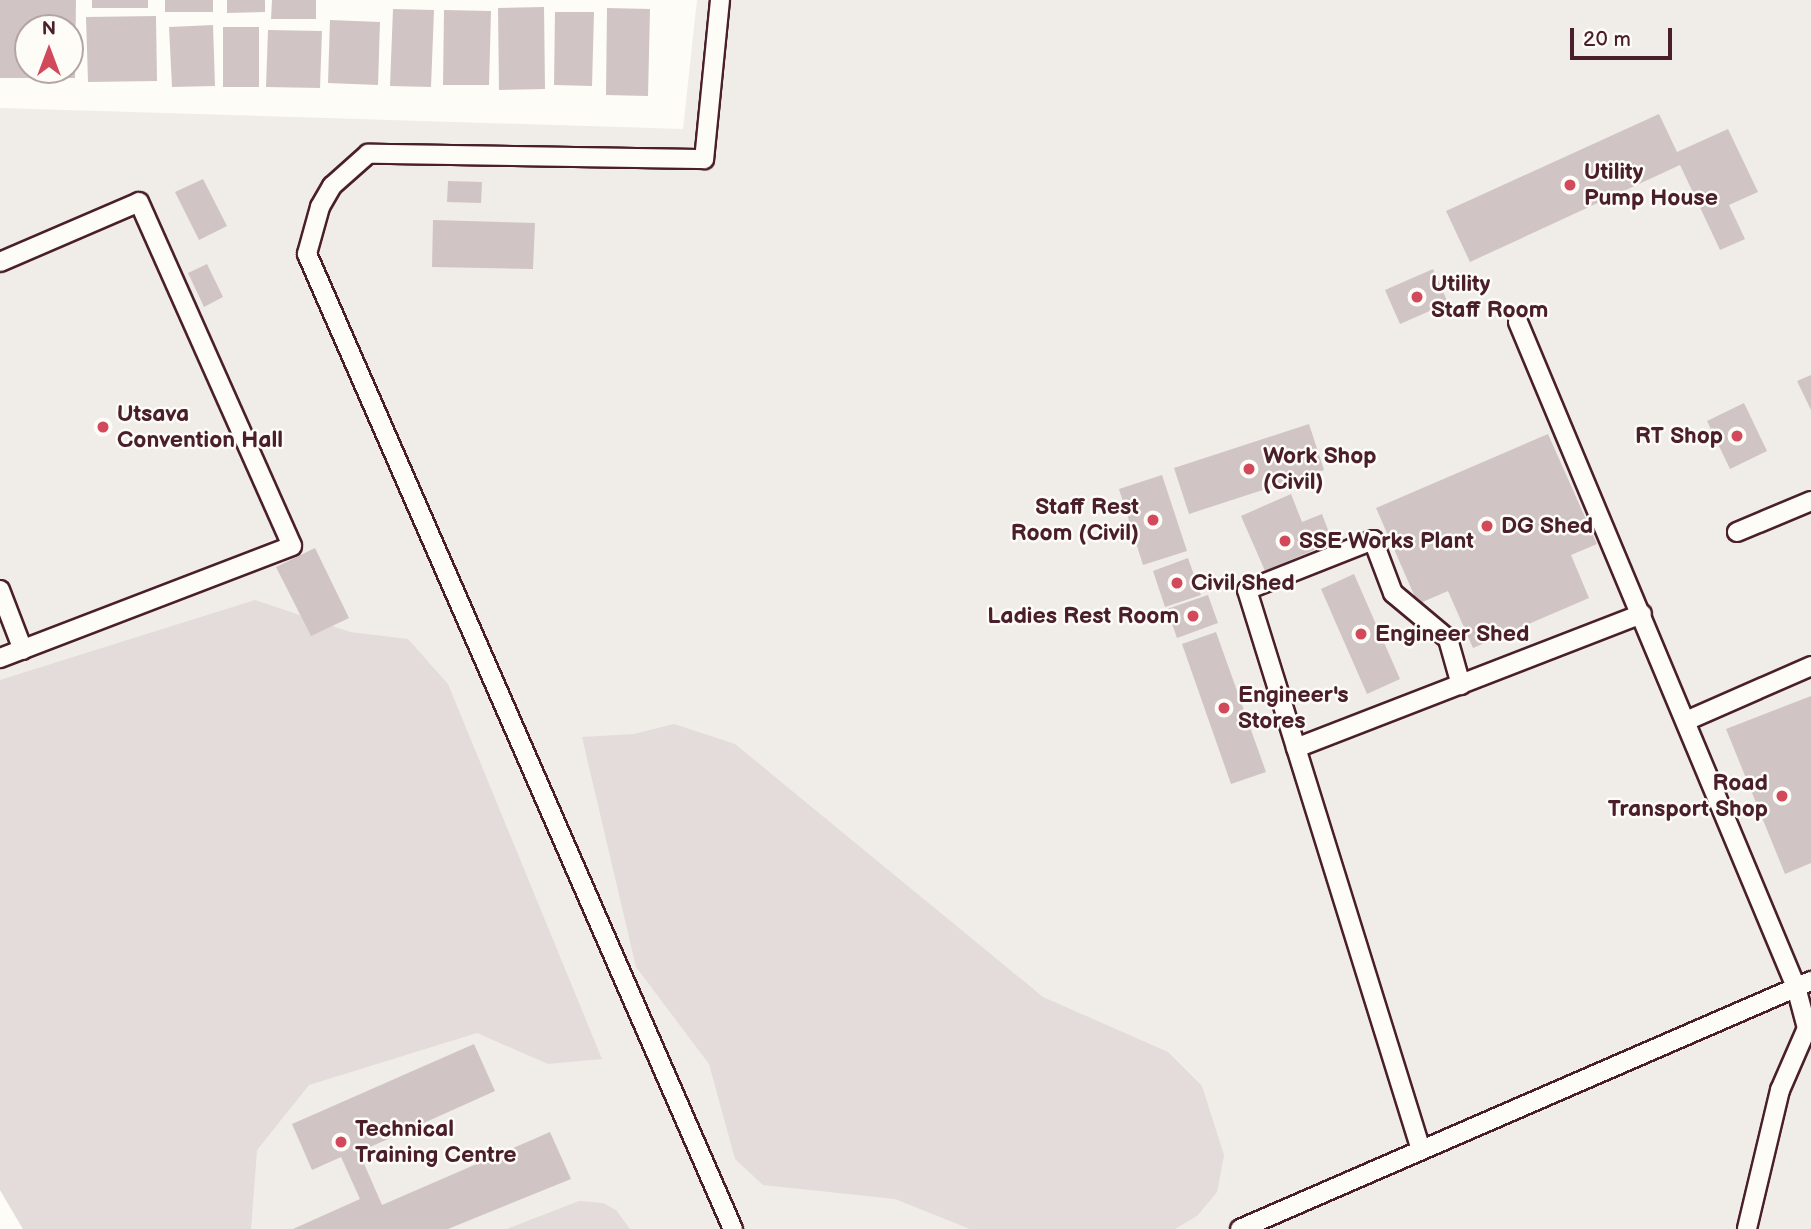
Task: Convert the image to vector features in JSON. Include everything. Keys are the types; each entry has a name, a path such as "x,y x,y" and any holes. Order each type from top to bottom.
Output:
{"lane":[{"path":"720,0 704,159 368,154 332,186 320,207 307,254 733,1229"},
{"path":"0,262 139,202 292,546 0,659"},
{"path":"1518,322 1686,721 1804,984 1807,1028 1780,1090 1747,1229"},
{"path":"1737,532 1811,501"},
{"path":"1421,1150 1247,590 1373,540 1393,593 1448,639 1461,685"},
{"path":"0,590 23,650"},
{"path":"1296,748 1642,614"},
{"path":"1686,721 1811,666"},
{"path":"1245,1228 1804,984"}],"shaded area":[{"path":"697,0 1811,0 1811,1229 23,1229 0,1190 0,108 683,129"},
{"path":"255,600 350,632 408,639 448,684 602,1059 548,1064 477,1033 309,1085 257,1150 251,1229 23,1229 0,1190 0,680"},
{"path":"674,724 735,744 1043,997 1168,1052 1202,1086 1224,1155 1217,1192 1197,1216 1175,1229 970,1229 895,1199 763,1185 735,1159 709,1064 636,967 582,737 634,734"},
{"path":"579,1201 603,1203 616,1210 630,1229 507,1229"}],"building":[{"path":"0,0 76,0 76,14 14,14 14,78 0,78"},
{"path":"92,0 148,0 148,8 92,8"},
{"path":"165,0 213,0 213,12 165,12"},
{"path":"227,0 265,0 265,12 227,13"},
{"path":"272,0 316,0 316,19 271,19"},
{"path":"544,7 545,89 499,90 498,8"},
{"path":"607,8 650,9 648,96 606,95"},
{"path":"393,9 434,10 431,87 390,86"},
{"path":"444,10 491,11 489,85 443,85"},
{"path":"555,12 594,12 592,86 554,85"},
{"path":"156,16 157,81 88,82 86,17"},
{"path":"330,20 380,22 378,85 328,83"},
{"path":"213,25 215,86 172,87 169,27"},
{"path":"223,27 259,27 259,87 223,87"},
{"path":"268,30 322,31 320,88 266,87"},
{"name":"Utility Pump House","path":"1659,114 1677,152 1728,129 1758,192 1729,205 1745,239 1720,250 1680,165 1470,262 1446,211"},
{"path":"203,179 227,226 199,240 175,192"},
{"path":"448,181 482,182 481,203 447,202"},
{"path":"433,220 535,223 533,269 432,267"},
{"path":"207,264 223,297 204,307 188,273"},
{"name":"Utility Staff Room","path":"1433,269 1448,303 1400,324 1385,290"},
{"path":"1811,375 1811,410 1797,381"},
{"name":"RT Shop","path":"1744,403 1767,451 1730,469 1707,421"},
{"name":"Work Shop (Civil)","path":"1309,424 1324,470 1189,514 1174,468"},
{"name":"DG Shed","path":"1548,434 1597,544 1571,555 1589,598 1473,648 1448,591 1418,604 1376,508"},
{"name":"Staff Rest Room (Civil)","path":"1162,475 1187,551 1143,565 1119,489"},
{"name":"SSE Works Plant","path":"1291,494 1302,522 1322,514 1328,530 1314,550 1265,571 1241,516"},
{"path":"315,548 349,618 311,636 276,567"},
{"name":"Civil Shed","path":"1188,558 1201,595 1165,607 1153,571"},
{"name":"Engineer Shed","path":"1354,574 1400,679 1367,694 1321,589"},
{"name":"Ladies Rest Room","path":"1208,595 1218,623 1177,638 1167,609"},
{"name":"Engineer's Stores","path":"1216,632 1266,772 1231,784 1182,644"},
{"name":"Road Transport Shop","path":"1811,696 1811,863 1785,874 1726,729"},
{"name":"Technical Training Centre","path":"474,1044 495,1091 359,1152 382,1205 550,1132 571,1179 448,1229 293,1229 360,1199 341,1157 312,1170 292,1124"}],"place":[{"name":"Utility Pump House","path":"1570,185"},
{"name":"Utility Staff Room","path":"1417,297"},
{"name":"Utsava Convention Hall","path":"103,427"},
{"name":"RT Shop","path":"1737,436"},
{"name":"Work Shop (Civil)","path":"1249,469"},
{"name":"Staff Rest Room (Civil)","path":"1153,520"},
{"name":"DG Shed","path":"1487,526"},
{"name":"SSE Works Plant","path":"1285,541"},
{"name":"Civil Shed","path":"1177,583"},
{"name":"Ladies Rest Room","path":"1193,616"},
{"name":"Engineer Shed","path":"1361,634"},
{"name":"Engineer's Stores","path":"1224,708"},
{"name":"Road Transport Shop","path":"1782,796"},
{"name":"Technical Training Centre","path":"341,1142"}]}
